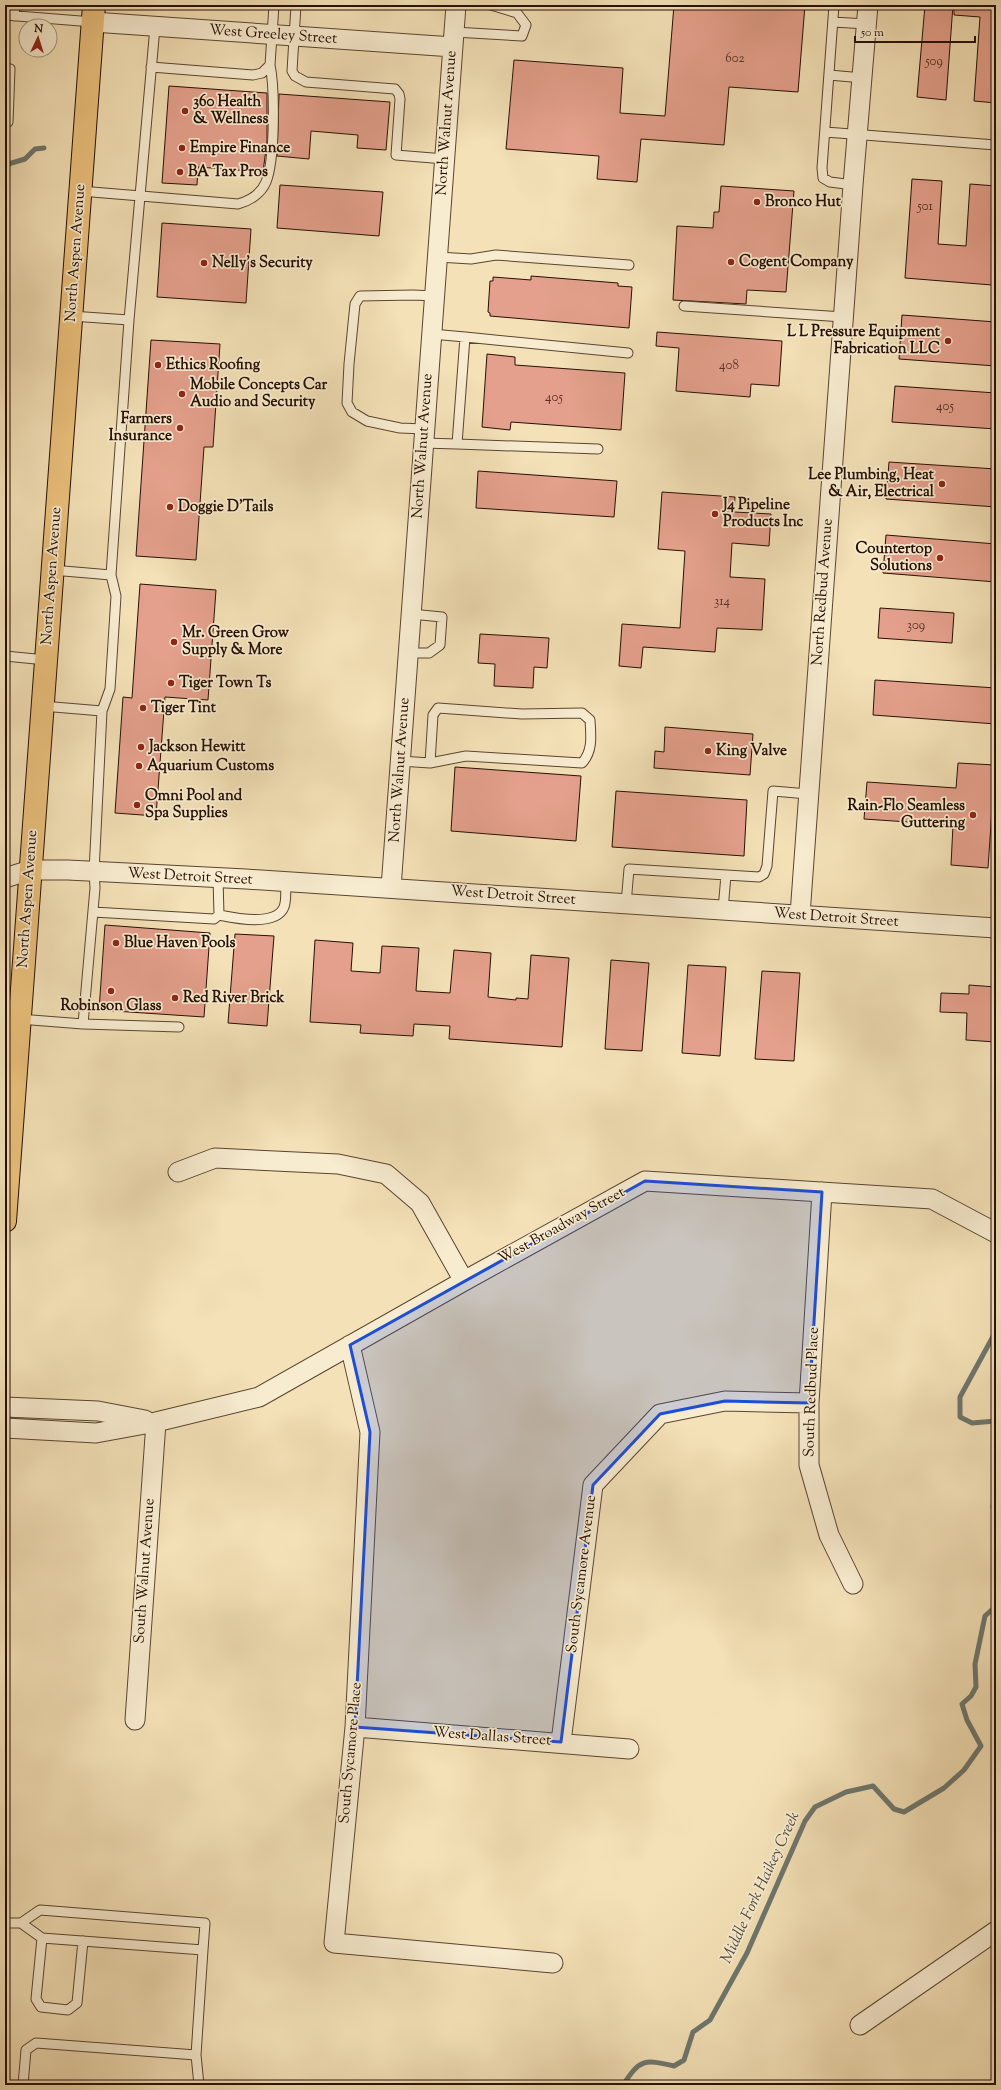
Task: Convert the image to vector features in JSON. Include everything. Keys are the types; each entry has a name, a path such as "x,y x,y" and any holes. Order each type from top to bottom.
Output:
{"main road":[{"name":"North Aspen Avenue","path":"5,1221 8,1147 46,660 93,14"}],"street":[{"name":"North Walnut Avenue","path":"391,888 456,5"},
{"name":"North Redbud Avenue","path":"800,916 843,317 868,5"},
{"name":"West Greeley Street","path":"93,14 155,27 272,36 453,40"},
{"name":"West Detroit Street","path":"5,863 30,870 286,881 996,928"},
{"name":"West Detroit Street","path":"5,878 30,870"},
{"path":"178,1172 215,1158 338,1164 386,1174 420,1203 464,1281"},
{"name":"West Broadway Street","path":"5,1428 96,1433 156,1422 259,1397 645,1181 932,1199 996,1233"},
{"name":"South Redbud Place","path":"822,1192 809,1403 809,1465 829,1535 853,1584"},
{"name":"South Sycamore Place","path":"350,1345 370,1432 355,1727 334,1943 553,1963"},
{"name":"South Sycamore Avenue","path":"561,1742 593,1485 660,1414 725,1401 809,1403"},
{"name":"West Broadway Street","path":"5,1407 98,1411 156,1422"},
{"name":"South Walnut Avenue","path":"135,1720 156,1422"},
{"name":"West Dallas Street","path":"355,1727 629,1748"},
{"path":"860,2025 996,1931"}],"lane":[{"path":"14,5 9,15 93,14"},
{"path":"80,191 238,204 251,200 266,183 271,164 274,83 270,65 274,5"},
{"path":"296,5 292,71 295,76 306,82 394,89 399,94 400,99 396,155 445,159"},
{"path":"453,40 522,36 526,25 517,13 491,5"},
{"path":"834,5 822,168 823,178 830,182 853,185"},
{"path":"832,22 867,24"},
{"path":"84,1024 95,888 94,872 102,711 110,689 116,596 111,575 129,320 155,27"},
{"path":"151,67 253,75 262,73 270,65"},
{"path":"5,68 10,69 8,122 5,124"},
{"path":"829,76 862,78"},
{"path":"825,132 857,136 996,145"},
{"path":"438,257 471,259 496,255 629,265"},
{"path":"434,296 360,296 355,304 349,364 347,403 352,412 367,421 400,428 424,436 457,444 598,449"},
{"path":"684,306 843,317"},
{"path":"71,316 129,320"},
{"path":"432,334 628,353"},
{"path":"457,444 465,337"},
{"path":"52,570 111,575"},
{"path":"408,653 429,653 440,645 442,617 411,614"},
{"path":"5,656 46,660"},
{"path":"42,706 102,711"},
{"path":"400,761 430,763 466,756 582,763 587,758 591,746 590,720 582,713 522,714 438,708 433,715 430,763"},
{"path":"626,904 629,869 726,875 759,876 764,874 767,866 773,791 808,794"},
{"path":"723,910 726,875"},
{"path":"218,878 219,915"},
{"path":"93,912 214,919 219,915 253,920 275,916 284,907 286,881"},
{"path":"19,1019 84,1024 179,1027"},
{"path":"22,1924 40,1910 205,1923 196,2056 199,2085"},
{"path":"5,1923 22,1924 42,1938 203,1950"},
{"path":"42,1938 36,1999 41,2007 51,2010 68,2010 77,2003 83,1941"},
{"path":"23,2085 26,2050 36,2043 196,2056"}],"highlighted area":[{"path":"645,1181 822,1192 809,1403 725,1401 660,1414 593,1485 561,1742 355,1727 370,1432 350,1345"}],"building":[{"path":"674,5 805,5 798,92 729,87 724,145 641,139 637,182 597,179 599,156 506,149 514,60 623,68 620,113 665,116"},
{"path":"925,5 953,5 946,100 917,97"},
{"path":"954,5 996,5 996,103 974,101 980,17 954,15"},
{"path":"169,86 267,93 267,141 263,172 198,167 197,185 162,183"},
{"path":"279,94 390,102 386,150 357,148 358,135 311,131 309,159 277,156"},
{"path":"912,179 942,181 938,244 966,246 970,184 996,186 996,234 992,285 905,278"},
{"path":"280,185 383,192 379,236 277,228"},
{"name":"Cogent Company","path":"721,186 794,191 786,292 747,290 746,304 673,300 677,226 713,228 714,212 719,212"},
{"name":"Nelly's Security","path":"162,223 251,229 246,303 157,297"},
{"path":"531,276 618,283 618,286 632,287 629,328 490,316 490,313 488,312 490,281 493,281 493,277 531,280"},
{"name":"L L Pressure Equipment Fabrication LLC","path":"902,315 996,322 996,366 899,359"},
{"path":"657,332 782,341 779,386 751,384 750,397 676,391 679,348 656,346"},
{"path":"151,340 220,344 213,447 204,447 196,560 136,556"},
{"path":"487,354 515,357 515,365 625,373 621,430 511,422 510,430 482,427"},
{"name":"L L Pressure Equipment Fabrication LLC","path":"895,386 996,393 996,429 892,422"},
{"name":"Lee Plumbing, Heat & Air, Electrical","path":"889,462 996,469 996,507 886,499"},
{"path":"478,471 617,481 614,517 476,508"},
{"path":"662,492 735,497 734,512 771,514 769,546 732,543 730,577 765,579 762,630 717,628 715,652 643,647 641,668 619,666 622,624 680,628 685,551 658,549"},
{"name":"Countertop Solutions","path":"886,535 996,544 996,582 883,573"},
{"path":"140,584 216,590 208,700 165,697 156,816 115,813 123,697 132,698"},
{"path":"880,608 954,613 952,643 878,638"},
{"path":"480,634 549,638 547,668 534,667 533,688 494,686 495,664 478,663"},
{"path":"875,680 996,688 996,724 873,715"},
{"name":"King Valve","path":"665,727 753,734 750,775 654,768 655,751 664,752"},
{"path":"958,763 995,765 988,868 951,865 953,825 864,819 867,782 956,788"},
{"path":"455,767 581,776 576,841 451,831"},
{"path":"616,791 747,800 744,856 612,847"},
{"path":"105,925 210,933 204,1017 99,1010"},
{"path":"235,934 274,936 267,1026 228,1023"},
{"path":"315,940 353,943 351,971 380,973 382,946 419,948 416,991 450,993 454,950 491,953 488,997 516,1000 516,998 528,999 531,955 569,958 562,1047 449,1039 450,1026 414,1024 413,1036 360,1033 361,1025 310,1022"},
{"path":"611,960 649,963 642,1051 605,1049"},
{"path":"688,965 726,967 720,1056 682,1053"},
{"path":"762,971 800,973 794,1061 755,1059"},
{"path":"969,985 996,987 996,1042 966,1040 967,1013 940,1012 941,993 969,994"}],"waterway":[{"path":"5,165 25,159 35,149 44,148"},
{"name":"Middle Fork Haikey Creek","path":"996,1331 960,1397 960,1417 972,1423 996,1421"},
{"name":"Middle Fork Haikey Creek","path":"996,1493 993,1506 996,1531"},
{"name":"Middle Fork Haikey Creek","path":"623,2085 634,2070 644,2063 656,2062 674,2066 684,2060 693,2032 710,2020 747,1953 805,1821 815,1807 846,1792 873,1786 894,1809 904,1812 944,1788 964,1770 981,1746 967,1720 962,1704 971,1696 976,1687 975,1664 985,1616 996,1606"}],"place":[{"name":"360 Health & Wellness","path":"185,111"},
{"name":"Empire Finance","path":"182,148"},
{"name":"BA Tax Pros","path":"180,172"},
{"name":"Bronco Hut","path":"757,202"},
{"name":"Cogent Company","path":"731,262"},
{"name":"Nelly's Security","path":"204,263"},
{"name":"L L Pressure Equipment Fabrication LLC","path":"948,341"},
{"name":"Ethics Roofing","path":"158,365"},
{"name":"Mobile Concepts Car Audio and Security","path":"182,394"},
{"name":"Farmers Insurance","path":"180,428"},
{"name":"Lee Plumbing, Heat & Air, Electrical","path":"942,484"},
{"name":"Doggie D'Tails","path":"170,507"},
{"name":"J4 Pipeline Products Inc","path":"715,514"},
{"name":"Countertop Solutions","path":"940,558"},
{"name":"Mr. Green Grow Supply & More","path":"174,642"},
{"name":"Tiger Town Ts","path":"171,683"},
{"name":"Tiger Tint","path":"143,708"},
{"name":"Jackson Hewitt","path":"141,747"},
{"name":"King Valve","path":"708,751"},
{"name":"Aquarium Customs","path":"139,766"},
{"name":"Omni Pool and Spa Supplies","path":"137,805"},
{"name":"Rain-Flo Seamless Guttering","path":"973,815"},
{"name":"Blue Haven Pools","path":"116,943"},
{"name":"Robinson Glass","path":"111,991"},
{"name":"Red River Brick","path":"175,998"}]}
